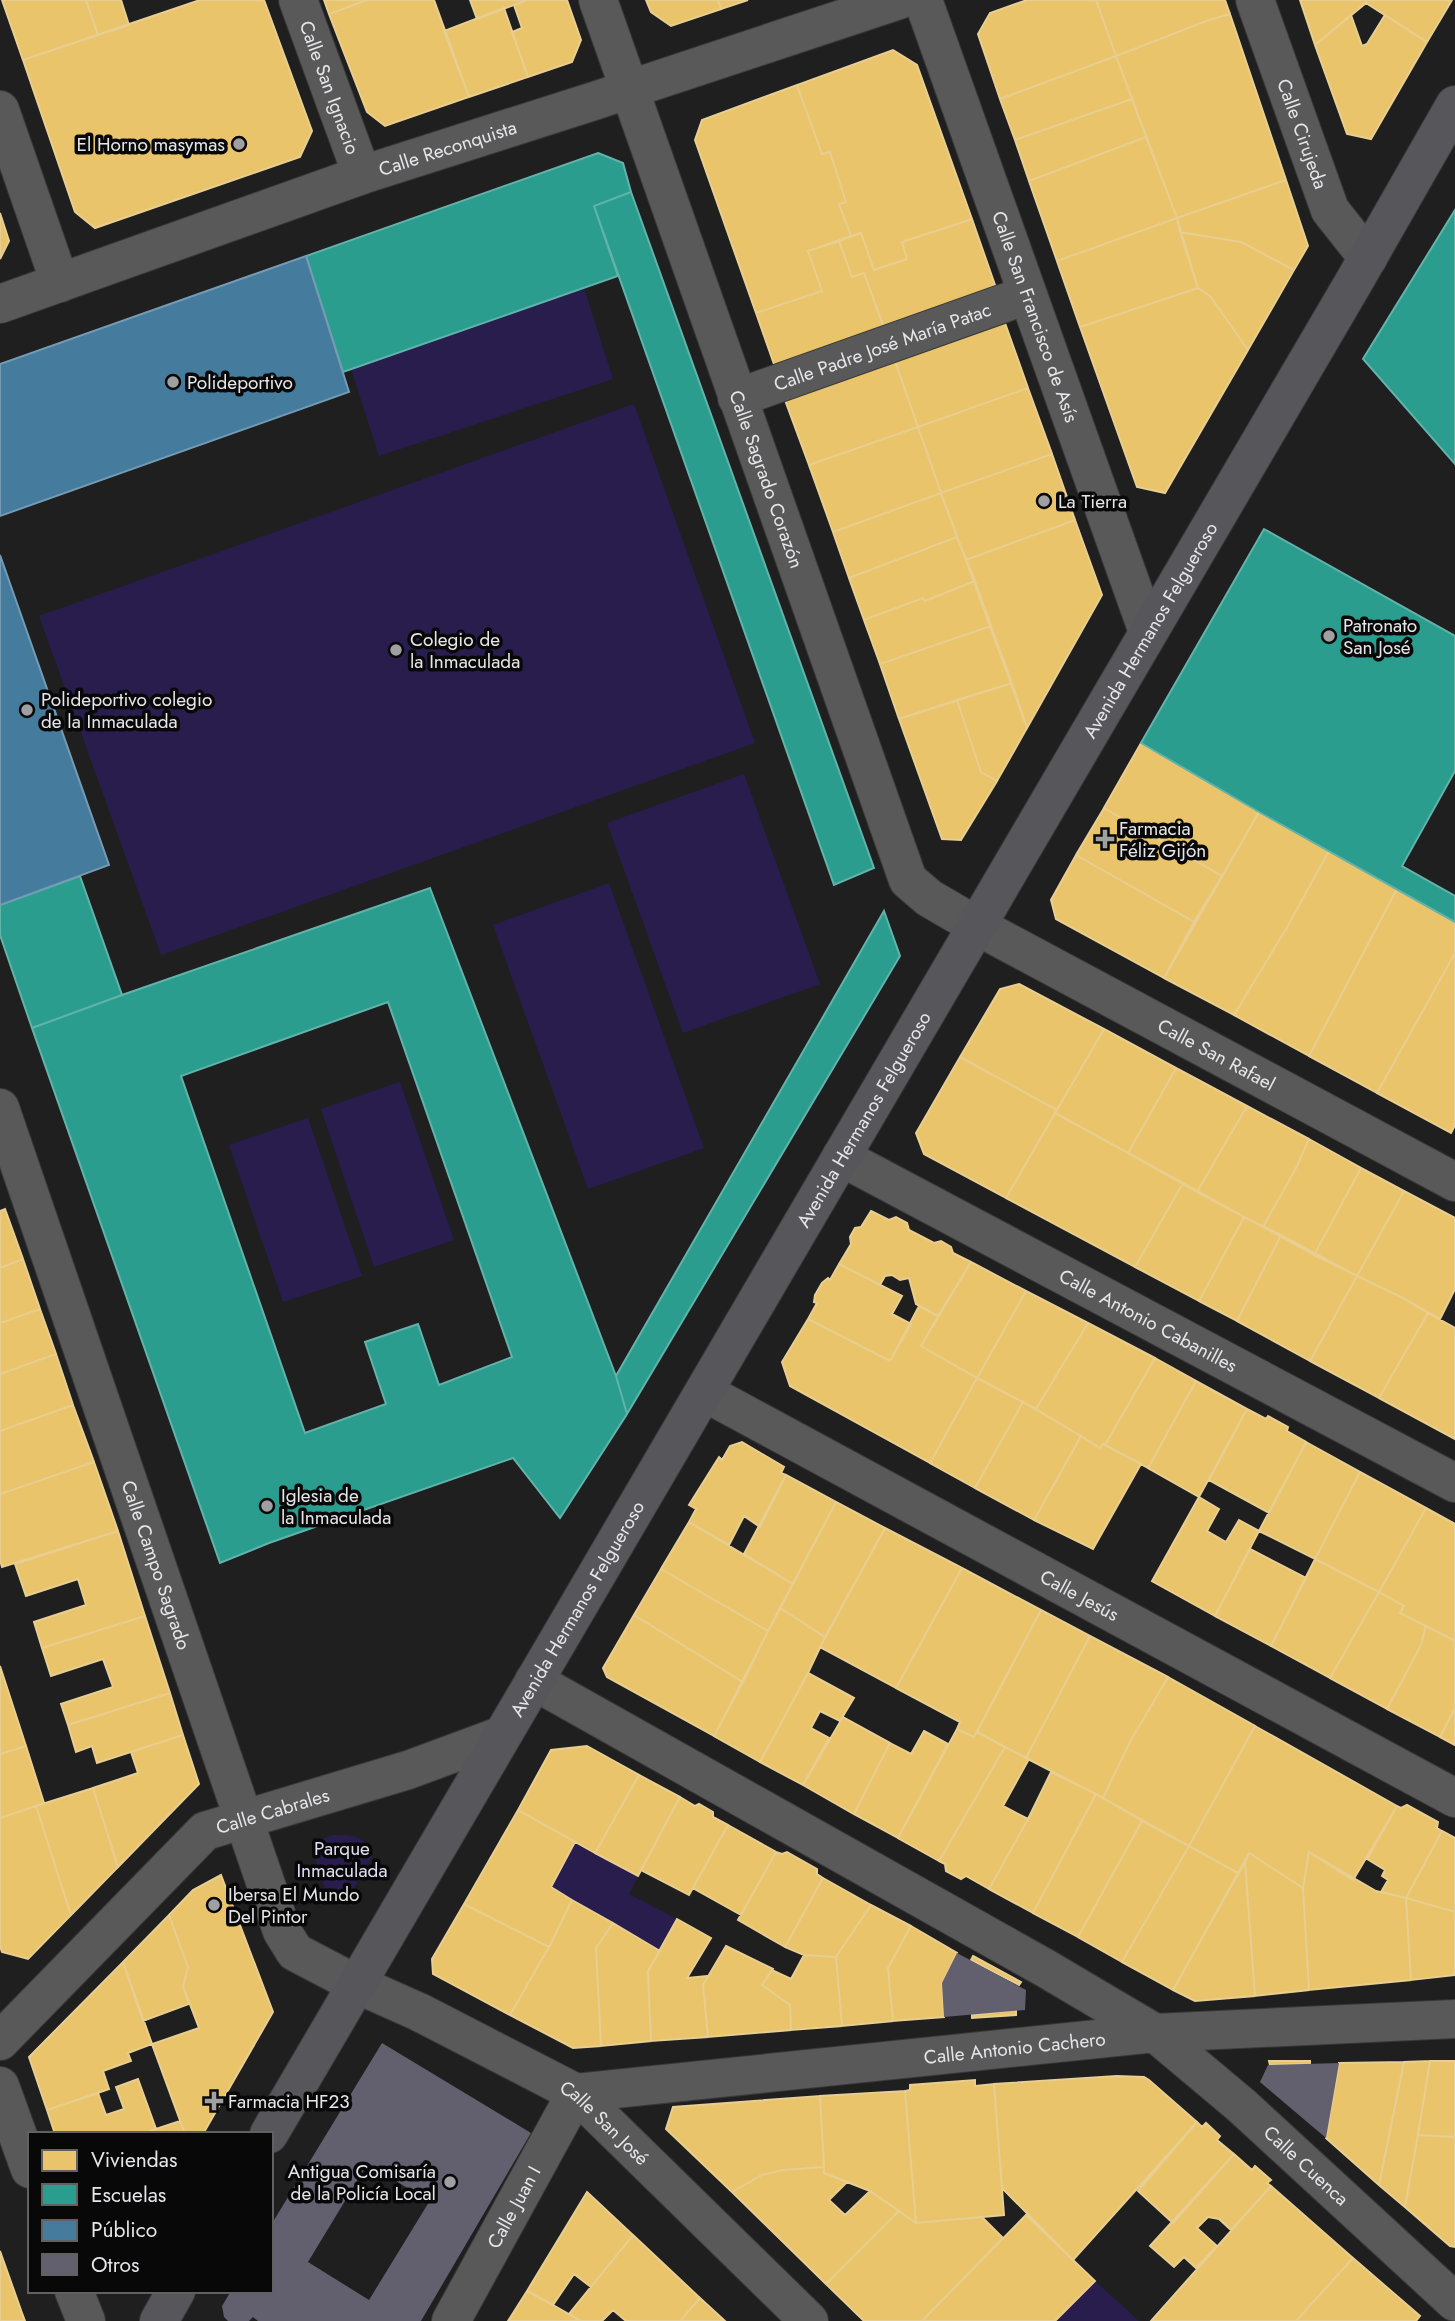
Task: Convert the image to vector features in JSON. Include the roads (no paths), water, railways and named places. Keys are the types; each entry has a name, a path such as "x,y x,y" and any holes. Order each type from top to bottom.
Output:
{"street":[{"name":"Calle San Ignacio","path":"298,0 362,175"},
{"name":"Calle Sagrado Corazón","path":"598,0 908,880 929,898 977,926"},
{"name":"Calle Reconquista","path":"0,304 362,175 899,0"},
{"name":"Calle San Francisco de Asís","path":"923,0 1148,632"},
{"name":"Calle Cirujeda","path":"1255,0 1330,209 1368,258"},
{"name":"Avenida Hermanos Felgueroso","path":"270,2132 1368,258 1455,105"},
{"path":"0,110 60,283"},
{"name":"Calle Padre José María Patac","path":"737,398 1027,295"},
{"name":"Calle San Rafael","path":"977,926 1455,1182"},
{"name":"Calle Campo Sagrado","path":"0,1108 282,1931 295,1952 356,1984"},
{"name":"Calle Antonio Cabanilles","path":"841,1157 1455,1483"},
{"name":"Calle Jesús","path":"704,1392 1455,1798"},
{"name":"Calle Cuenca","path":"534,1681 1045,1968 1155,2033 1242,2106 1455,2302"},
{"name":"Calle Cabrales","path":"0,2041 205,1831 408,1770 500,1736"},
{"name":"Calle San José","path":"356,1984 419,2011 576,2093 810,2321"},
{"name":"Calle Antonio Cachero","path":"576,2093 1155,2033 1455,2019"},
{"path":"0,2086 28,2163"},
{"name":"Calle Juan I","path":"451,2321 576,2093"},
{"path":"75,2293 86,2321"},
{"path":"159,2321 175,2293"}],"place":[{"name":"El Horno masymas","path":"239,144"},
{"name":"Polideportivo","path":"173,382"},
{"name":"La Tierra","path":"1044,501"},
{"name":"Patronato San José","path":"1329,636"},
{"name":"Colegio de la Inmaculada","path":"396,650"},
{"name":"Polideportivo colegio de la Inmaculada","path":"27,710"},
{"name":"Farmacia Féliz Gijón","path":"1105,839"},
{"name":"Iglesia de la Inmaculada","path":"267,1506"},
{"name":"Ibersa El Mundo Del Pintor","path":"214,1905"},
{"name":"Farmacia HF23","path":"214,2101"},
{"name":"Antigua Comisaría de la Policía Local","path":"450,2182"}],"park label":[{"name":"Parque Inmaculada","path":"342,1859"}]}
